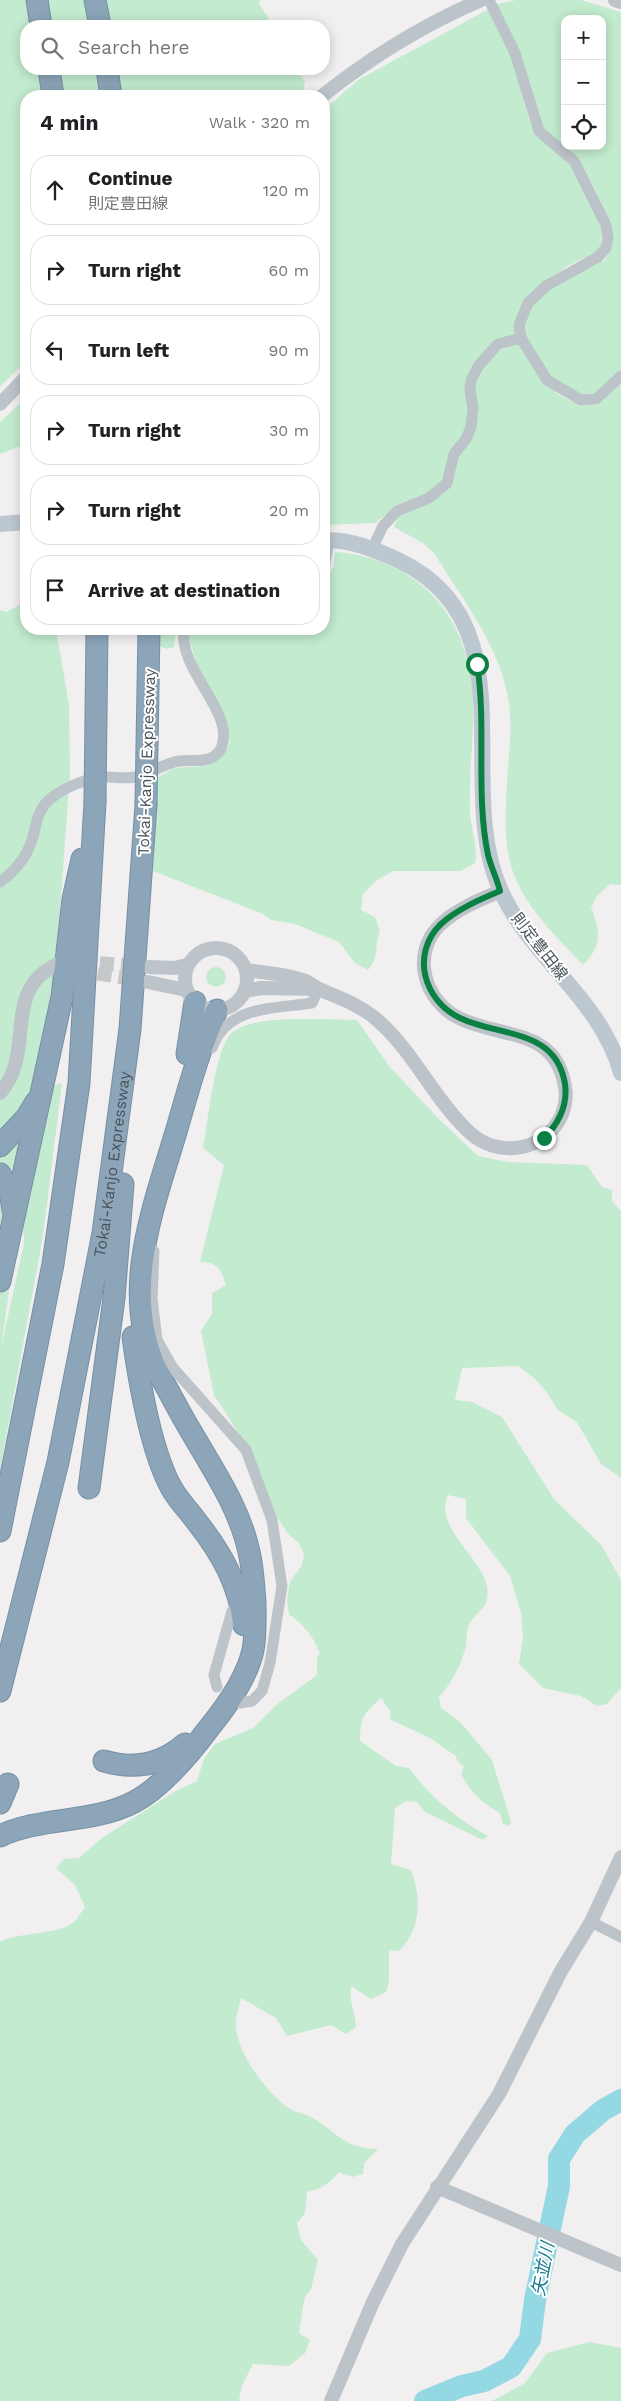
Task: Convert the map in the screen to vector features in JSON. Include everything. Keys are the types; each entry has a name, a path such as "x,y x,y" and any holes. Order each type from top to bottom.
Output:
{"highway":[{"path":"37,0 40,20"},
{"path":"96,0 99,20"},
{"path":"50,75 53,90"},
{"path":"108,75 110,90"},
{"path":"0,1531 53,1264 78,1083 95,802 97,635"},
{"name":"Tokai-Kanjo Expressway","path":"0,1691 58,1462 103,1233 130,1028 146,805 149,635"},
{"path":"0,1281 48,1070 62,997 73,899 95,802"},
{"path":"104,1761 121,1766 141,1766 162,1759 182,1746 196,1734 217,1708 234,1680 244,1647 242,1611 230,1572 217,1549 172,1489 158,1458 130,1317 130,1268 133,1243 192,1034 191,996"},
{"path":"0,1836 17,1828 33,1824 88,1817 117,1810 153,1790 201,1739 221,1713 240,1682 253,1650 256,1625 249,1551 231,1500 147,1349 141,1316 140,1278 148,1227 199,1056 217,1010"},
{"path":"89,1488 114,1298 123,1184 130,1028"},
{"path":"0,1146 33,1108 48,1070"},
{"path":"0,1174 10,1191 13,1222"},
{"path":"0,1174 4,1181 0,1191"}],"main road":[{"path":"0,524 20,522"},
{"name":"則定豊田線","path":"330,541 372,549 412,567 431,582 455,609 471,638 481,691 481,762 488,855 500,891 524,930 590,1010 621,1073"}],"street":[{"path":"330,90 374,56 421,28 481,0"},
{"path":"489,0 516,53 540,131 574,161 606,226 608,238 606,248 598,257 546,286 528,303 519,325 521,338 547,380 580,400 596,399 621,376"},
{"path":"615,0 621,2"},
{"path":"372,549 383,526 397,511 429,498 447,483 454,454 466,439 471,427 473,408 470,390 471,380 479,364 494,347 521,338"},
{"path":"0,404 20,383"},
{"path":"0,882 24,858 41,811 47,802 60,793 92,779 106,776 136,777 179,761 204,760 213,757 220,750 223,742 221,722 193,670 182,635"},
{"path":"245,991 262,988 318,989 334,994 361,1008 391,1034 466,1130 495,1147 512,1149 530,1146 544,1138 554,1128 561,1115 566,1091 563,1075 558,1063 552,1055 535,1041 518,1034 478,1025 460,1018 445,1009 427,986 424,970 425,953 431,938 441,924 473,904 500,891"},
{"path":"148,982 191,996 209,1009 217,1010 234,1004 245,991 248,980 246,970 236,954 219,947 200,951 187,965 185,973 191,996"},
{"path":"149,967 175,968 187,965"},
{"path":"0,1093 8,1081 11,1062 9,1012 14,993 24,980 36,971 58,967"},
{"path":"246,970 306,981 318,989"},
{"path":"240,1703 252,1701 262,1692 270,1663 282,1586 272,1520 246,1450 173,1368 157,1340 152,1299 153,1263 158,1225 216,1038 226,1025 238,1018 281,1005 312,1003 318,989"},
{"path":"216,1688 214,1675 232,1611"},
{"path":"331,2401 373,2302 402,2244 437,2187 499,2094 561,1971 591,1922 621,1857"},
{"path":"591,1922 621,1938"},
{"path":"437,2187 621,2265"}],"green space":[{"path":"0,0 260,0 259,4 269,20 20,20 20,75 300,75 305,81 303,90 20,90 20,367 0,387"},
{"path":"516,0 581,0 621,12 621,369 598,393 586,397 555,383 524,336 523,321 532,305 549,289 579,271 605,260 611,248 611,226 595,190 576,158 567,150 606,150 606,15 561,15 561,144 543,127 497,4"},
{"path":"489,9 514,62 528,116 536,133 569,164 595,213 602,231 601,247 593,254 569,265 544,283 515,334 475,364 467,429 437,489 393,509 375,523 330,525 330,105 358,80"},
{"path":"520,343 541,377 558,394 569,400 581,404 596,405 621,382 621,885 610,884 597,896 591,908 597,924 598,938 594,951 583,965 537,914 527,900 512,870 508,853 506,826 510,739 508,697 503,678 488,640 434,553 423,543 394,527 400,513 450,486 455,474 476,378 485,365 499,351"},
{"path":"20,404 20,446 0,454 0,422"},
{"path":"335,552 359,555 381,562 402,572 420,584 450,618 468,662 473,692 470,808 476,848 475,863 461,871 393,871 377,880 363,894 361,910 375,917 380,931 376,955 368,970 355,963 339,942 295,924 271,920 263,914 153,871 157,778 174,768 204,766 217,760 227,749 230,742 226,721 198,669 188,635 330,635 330,572 334,566"},
{"path":"20,605 20,635 57,635 69,705 70,774 57,950 1,1348 24,1243 23,1225 54,1085 62,1083 43,1236 0,1470 0,610 6,612"},
{"path":"159,635 175,635 174,647 167,649 159,646"},
{"path":"216,967 223,970 226,977 223,984 216,987 209,984 206,977 209,970"},
{"path":"298,1019 357,1020 389,1066 438,1118 478,1156 508,1162 587,1165 602,1187 612,1190 612,1201 621,1211 621,1478 601,1464 577,1422 558,1410 546,1391 533,1377 518,1366 462,1368 455,1400 472,1402 502,1417 554,1499 602,1546 621,1580 621,1688 607,1704 597,1706 581,1696 543,1688 519,1664 523,1637 521,1613 510,1576 466,1518 466,1499 448,1495 445,1508 448,1522 475,1562 483,1576 487,1589 486,1602 468,1627 466,1646 459,1667 439,1697 441,1708 461,1723 492,1760 511,1822 509,1826 503,1824 500,1813 487,1805 473,1792 461,1774 464,1767 457,1761 456,1756 430,1738 391,1720 390,1711 381,1698 364,1716 360,1741 396,1766 409,1768 435,1798 488,1836 483,1840 425,1812 417,1802 406,1801 395,1808 391,1864 411,1870 417,1891 417,1913 412,1933 406,1942 399,1951 389,1950 389,1982 386,1992 371,1999 351,1986 356,2027 346,2034 331,2025 287,2036 276,2018 241,1998 237,2016 236,2027 238,2037 248,2061 255,2073 281,2103 292,2110 311,2117 348,2143 378,2149 364,2163 363,2174 352,2177 339,2172 325,2185 307,2192 305,2213 297,2223 301,2240 318,2260 311,2289 305,2297 299,2333 310,2340 305,2353 289,2366 253,2364 242,2385 239,2401 0,2401 0,1942 18,1936 61,1929 76,1920 85,1907 75,1885 56,1868 64,1859 79,1858 102,1838 174,1792 197,1781 204,1759 215,1744 253,1728 276,1705 317,1675 317,1658 320,1653 308,1631 289,1614 287,1600 290,1582 302,1565 304,1554 298,1542 289,1535 276,1516 248,1448 214,1395 201,1331 212,1314 212,1293 226,1285 218,1268 211,1263 200,1262 224,1165 203,1148 213,1086 221,1052 227,1039 233,1032 242,1027 263,1021"},
{"path":"589,2342 621,2348 621,2401 492,2401 525,2383 547,2353"}],"waterway":[{"name":"矢並川","path":"425,2401 462,2386 484,2381 511,2367 530,2339 535,2300 559,2186 559,2159 575,2134 603,2110 621,2100"}],"tunnel":[{"path":"79,962 142,966"},
{"path":"77,970 140,980"}],"route":[{"path":"477,664 481,691 481,762 484,819 488,855 500,891 461,910 441,924 431,938 425,953 424,970 427,986 434,998 445,1009 460,1018 478,1025 518,1034 535,1041 552,1055 558,1063 563,1075 566,1091 565,1103 554,1128 544,1138"}]}
